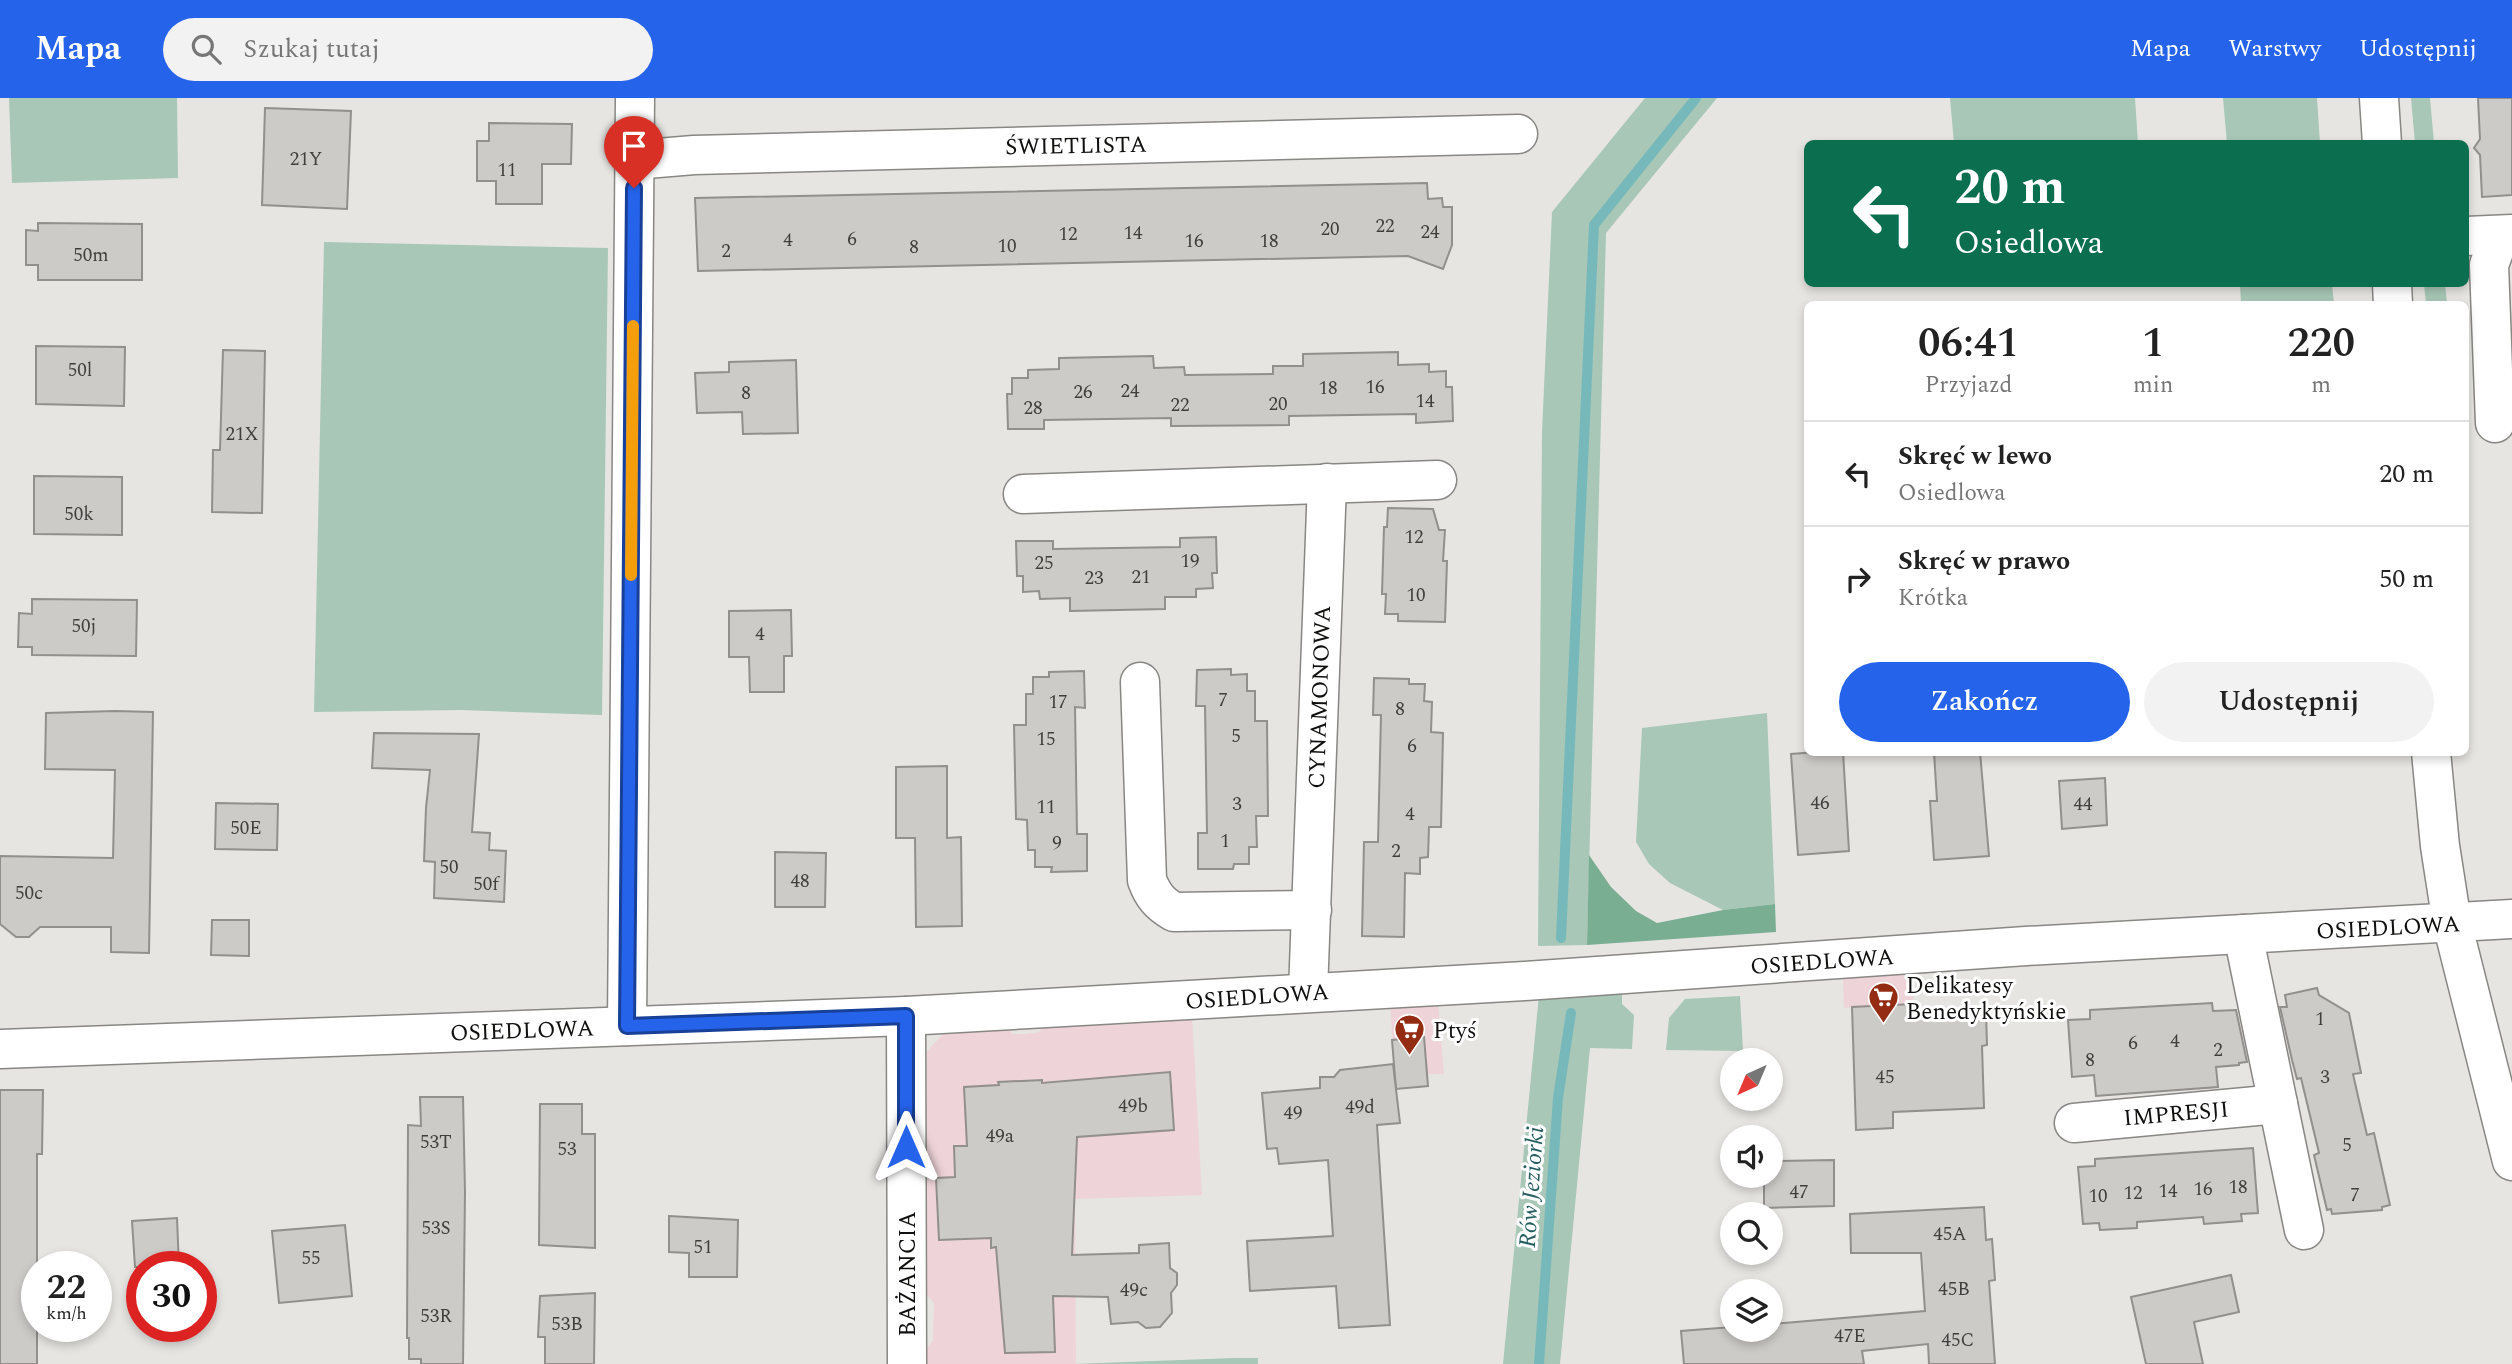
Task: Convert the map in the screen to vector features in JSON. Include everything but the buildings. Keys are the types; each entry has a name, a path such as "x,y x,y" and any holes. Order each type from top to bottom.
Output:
{"street":[{"path":"627,1026 635,98"},
{"path":"2379,98 2382,140"},
{"name":"ŚWIETLISTA","path":"634,160 694,155 1518,134"},
{"path":"2493,235 2489,265 2495,423"},
{"path":"1023,494 1437,480"},
{"name":"CYNAMONOWA","path":"1308,992 1326,483"},
{"path":"1140,682 1147,880 1161,905 1174,912 1312,911"},
{"path":"2431,756 2440,846 2452,923 2512,1161"},
{"name":"OSIEDLOWA","path":"0,1049 906,1016 1242,998 2012,947 2512,919"},
{"path":"2243,934 2304,1230"},
{"name":"BAŻANCIA","path":"906,1016 907,1364"},
{"name":"IMPRESJI","path":"2074,1123 2278,1104"}],"shaded area":[{"path":"1912,968 1914,1037 1853,1041 1852,1007 1844,1008 1843,972"},
{"path":"1438,1001 1444,1074 1427,1074 1428,1086 1396,1089 1390,1005"},
{"path":"1192,1015 1202,1195 1075,1199 1076,1364 925,1364 925,1350 933,1340 934,1303 925,1293 927,1051 951,1026 1006,1024 1012,1034 1026,1034 1040,1032 1042,1022"}],"green space":[{"path":"9,98 177,98 178,178 12,183"},
{"path":"1645,98 1717,98 1606,233 1587,945 1538,946 1542,432 1552,212"},
{"path":"1950,98 2135,98 2138,140 1954,140"},
{"path":"2223,98 2317,98 2320,140 2227,140"},
{"path":"2411,98 2430,98 2434,140 2415,140"},
{"path":"324,242 608,248 602,715 461,710 314,712"},
{"path":"2240,287 2332,287 2334,301 2241,301"},
{"path":"2424,287 2445,287 2447,301 2426,301"},
{"path":"1767,713 1775,904 1723,910 1670,883 1649,864 1636,842 1642,728"},
{"path":"1589,855 1611,887 1636,911 1657,923 1723,910 1775,904 1776,932 1587,945"},
{"path":"1622,993 1622,1004 1634,1015 1632,1049 1590,1048 1560,1364 1503,1364 1539,995"},
{"path":"1740,996 1743,1048 1720,1048 1720,1051 1666,1050 1669,1018 1685,999"},
{"path":"1234,1358 1258,1358 1258,1364 1073,1364"}],"waterway":[{"path":"1561,938 1594,225 1696,98"},
{"name":"Rów Jeziorki","path":"1539,1364 1558,1098 1571,1013"}],"slow traffic":[{"path":"631,575 633,326"}],"place":[{"name":"Delikatesy Benedyktyńskie","path":"1883,1025"},
{"name":"Ptyś","path":"1410,1057"}],"route":[{"path":"634,188 627,1026 906,1016 906,1147"}]}
